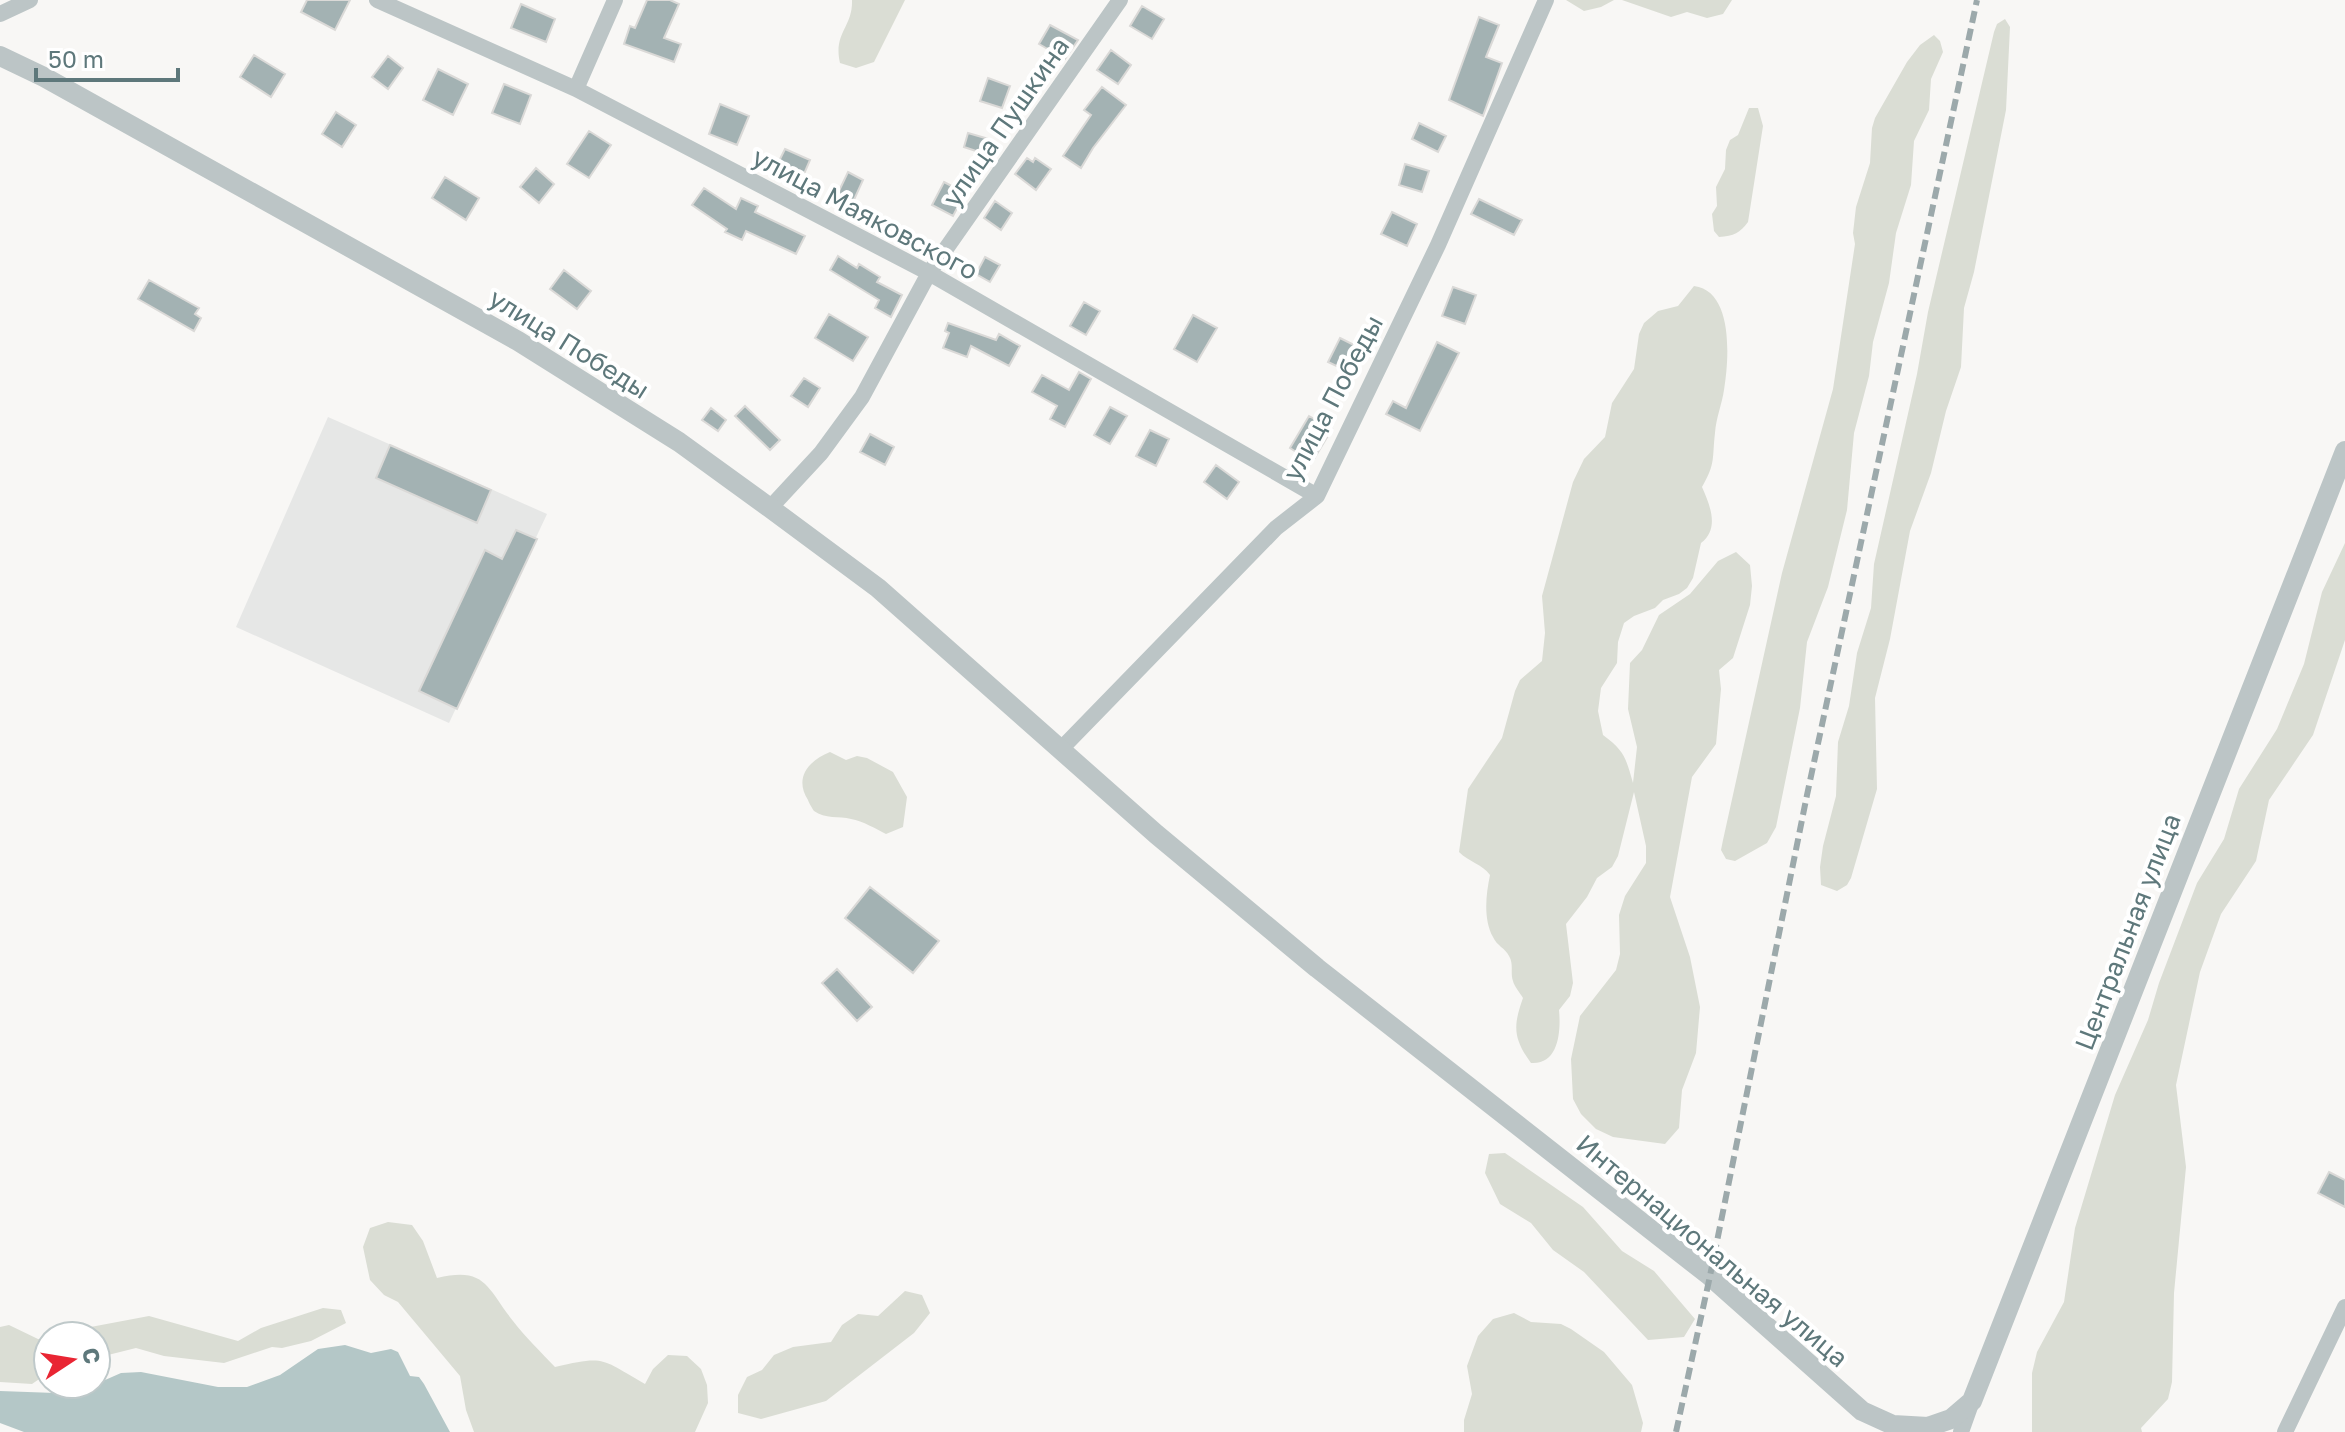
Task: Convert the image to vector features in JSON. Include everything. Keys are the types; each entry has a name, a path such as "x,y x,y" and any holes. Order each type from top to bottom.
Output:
{"street":[{"path":"0,14 30,0"},
{"name":"улица Маяковского","path":"377,0 576,89 929,273 1317,496"},
{"path":"576,89 615,0"},
{"name":"улица Пушкина","path":"770,508 821,453 862,397 929,273 1120,0"},
{"name":"улица Победы","path":"1062,748 1276,528 1317,496 1438,245 1546,0"},
{"name":"улица Победы","path":"0,56 136,126 518,341 679,442 878,588 1156,834 1317,968 1500,1110"},
{"name":"Центральная улица","path":"1961,1432 2345,451"},
{"name":"Интернациональная улица","path":"1500,1110 1719,1284 1889,1432"},
{"path":"2285,1432 2345,1307"},
{"path":"1862,1411 1893,1425 1928,1427 1951,1419 1972,1401"}],"shaded area":[{"path":"852,0 905,0 874,62 856,68 840,63 839,53"},
{"path":"1566,0 1614,0 1584,11"},
{"path":"1622,0 1732,0 1723,14 1707,18 1687,12 1671,17"},
{"path":"2005,19 2010,27 2006,110 1964,308 1961,367 1946,411 1931,473 1910,531 1890,639 1875,698 1877,789 1851,878 1847,885 1837,891 1821,885 1820,867 1836,796 1838,742 1849,706 1857,653 1871,608 1874,564 1928,312 1994,32 1997,24"},
{"path":"1934,35 1940,41 1943,52 1931,79 1929,110 1914,141 1911,185 1896,233 1889,283 1854,433 1847,510 1828,587 1807,642 1800,708 1776,827 1767,843 1735,861 1726,859 1721,850 1782,573 1833,389 1855,244 1856,207 1870,163 1872,128 1907,62 1920,45"},
{"path":"1749,108 1758,108 1763,126 1748,222 1736,233 1719,237 1714,231 1712,214 1717,206 1716,187 1725,169 1730,140 1738,135"},
{"path":"1694,286 1707,291 1716,300 1726,329 1726,377 1713,460 1702,487 1712,524 1701,543 1693,578 1687,588 1624,623 1618,642 1617,663 1601,688 1598,711 1603,735 1624,756 1633,783 1637,747 1628,709 1630,663 1642,650 1659,615 1690,594 1718,561 1736,552 1750,565 1750,605 1733,658 1719,670 1721,689 1716,744 1692,777 1670,897 1690,957 1700,1007 1696,1053 1682,1090 1679,1128 1665,1144 1613,1137 1596,1129 1581,1114 1573,1099 1571,1059 1580,1016 1616,970 1620,954 1619,915 1625,896 1646,863 1646,846 1634,792 1618,856 1612,867 1597,878 1566,924 1573,983 1570,996 1559,1010 1558,1037 1553,1053 1540,1062 1531,1063 1516,1032 1523,998 1512,978 1510,959 1490,930 1487,898 1490,875 1459,852 1468,789 1502,738 1520,680 1542,661 1545,633 1542,596 1573,482 1584,459 1605,437 1612,403 1634,369 1639,334 1644,323 1658,311 1678,306"},
{"path":"328,417 547,514 449,723 236,627"},
{"path":"2345,543 2345,640 2313,735 2269,800 2256,861 2221,914 2200,972 2176,1085 2186,1167 2174,1293 2172,1382 2168,1399 2141,1428 2142,1432 2032,1432 2032,1373 2037,1352 2064,1302 2075,1228 2115,1095 2148,1020 2197,883 2224,839 2239,789 2277,729 2304,664 2322,592"},
{"path":"830,752 846,760 857,756 867,758 893,772 907,797 903,827 886,834 856,820 814,811 804,792 803,778 815,760"},
{"path":"1505,1153 1583,1207 1622,1251 1654,1271 1695,1319 1684,1337 1648,1340 1584,1272 1553,1250 1531,1223 1500,1204 1485,1173 1489,1154"},
{"path":"388,1222 412,1225 423,1241 437,1278 466,1275 484,1283 518,1327 555,1367 584,1361 603,1362 645,1384 653,1369 668,1355 687,1356 701,1369 707,1385 708,1403 695,1432 474,1432 466,1410 460,1376 398,1302 384,1295 370,1280 363,1247 370,1228"},
{"path":"905,1291 922,1295 930,1313 914,1333 826,1401 761,1419 738,1413 738,1395 747,1377 762,1370 774,1355 793,1347 831,1342 842,1325 858,1314 878,1316"},
{"path":"323,1308 341,1310 346,1323 311,1341 282,1348 272,1347 224,1363 164,1356 136,1348 112,1354 112,1323 149,1316 238,1341 261,1328"},
{"path":"1514,1313 1531,1322 1561,1324 1604,1352 1632,1385 1643,1423 1641,1432 1464,1432 1464,1420 1472,1394 1467,1366 1478,1336 1493,1319"},
{"path":"9,1325 32,1336 32,1384 0,1382 0,1327"},
{"path":"345,1345 371,1353 391,1349 398,1352 410,1376 419,1377 424,1384 450,1432 24,1432 0,1423 0,1391 32,1392 32,1400 112,1400 112,1377 141,1372 218,1387 247,1387 280,1375 318,1349"}],"building":[{"path":"307,0 350,0 335,30 301,12"},
{"path":"647,0 670,0 679,4 664,38 681,44 674,62 624,44 630,26 635,28"},
{"path":"521,4 555,19 546,42 511,28"},
{"path":"1142,6 1164,19 1152,39 1130,26"},
{"path":"1479,17 1499,25 1486,57 1502,63 1483,116 1449,100"},
{"path":"1050,25 1078,40 1065,59 1039,44"},
{"path":"1111,50 1131,65 1118,84 1097,70"},
{"path":"254,55 285,74 271,97 240,77"},
{"path":"388,56 403,68 388,89 372,77"},
{"path":"438,69 468,84 453,115 423,100"},
{"path":"988,78 1010,86 1002,108 980,101"},
{"path":"504,84 531,95 520,124 492,113"},
{"path":"1102,87 1126,105 1081,168 1063,156 1091,115 1084,110"},
{"path":"720,104 749,116 737,145 709,134"},
{"path":"336,112 356,125 342,147 322,134"},
{"path":"1419,123 1446,136 1438,152 1412,139"},
{"path":"589,131 611,145 589,178 567,164"},
{"path":"968,133 992,140 988,155 964,147"},
{"path":"785,149 810,160 801,181 775,169"},
{"path":"1027,158 1033,162 1035,158 1051,169 1036,190 1015,174"},
{"path":"1405,164 1429,171 1422,192 1399,185"},
{"path":"536,168 554,184 539,203 520,187"},
{"path":"848,172 863,180 853,202 837,195"},
{"path":"445,177 479,198 466,220 432,198"},
{"path":"944,182 965,193 953,216 932,205"},
{"path":"704,188 736,209 741,198 758,206 755,212 805,236 796,254 746,231 742,240 725,232 727,229 692,205"},
{"path":"1479,199 1522,220 1514,235 1471,214"},
{"path":"995,201 1012,213 1001,230 984,218"},
{"path":"1392,212 1417,224 1407,246 1381,234"},
{"path":"838,256 857,268 859,264 880,277 877,282 902,295 891,317 875,308 879,300 830,270"},
{"path":"985,257 1000,265 990,282 976,274"},
{"path":"564,270 591,291 577,309 550,289"},
{"path":"149,280 199,308 195,314 201,318 194,331 138,299"},
{"path":"1453,287 1476,295 1465,324 1442,316"},
{"path":"1084,302 1100,311 1086,335 1070,326"},
{"path":"829,314 868,337 853,361 815,338"},
{"path":"1193,315 1217,328 1197,362 1174,349"},
{"path":"948,323 996,340 999,334 1020,346 1009,366 971,346 967,357 943,348 949,333 945,331"},
{"path":"1340,338 1358,347 1347,371 1328,362"},
{"path":"1437,342 1459,353 1420,431 1386,414 1393,401 1406,408"},
{"path":"1079,372 1091,379 1065,427 1050,419 1057,406 1032,392 1042,375 1069,390"},
{"path":"804,378 820,388 808,407 791,396"},
{"path":"745,406 780,440 770,450 735,416"},
{"path":"1110,407 1127,416 1110,444 1094,435"},
{"path":"711,408 726,420 718,431 702,420"},
{"path":"1309,416 1332,429 1312,462 1290,448"},
{"path":"1150,430 1169,439 1156,466 1136,456"},
{"path":"870,434 894,447 885,465 860,452"},
{"path":"390,445 491,490 477,523 376,478"},
{"path":"1216,465 1239,482 1227,499 1204,482"},
{"path":"516,530 537,539 457,709 419,691 485,550 502,559"},
{"path":"870,887 939,941 913,973 845,918"},
{"path":"837,969 872,1007 857,1021 822,983"},
{"path":"2329,1172 2345,1180 2345,1207 2318,1193"}],"railway":[{"path":"1676,1432 1807,795 1977,0"}]}
